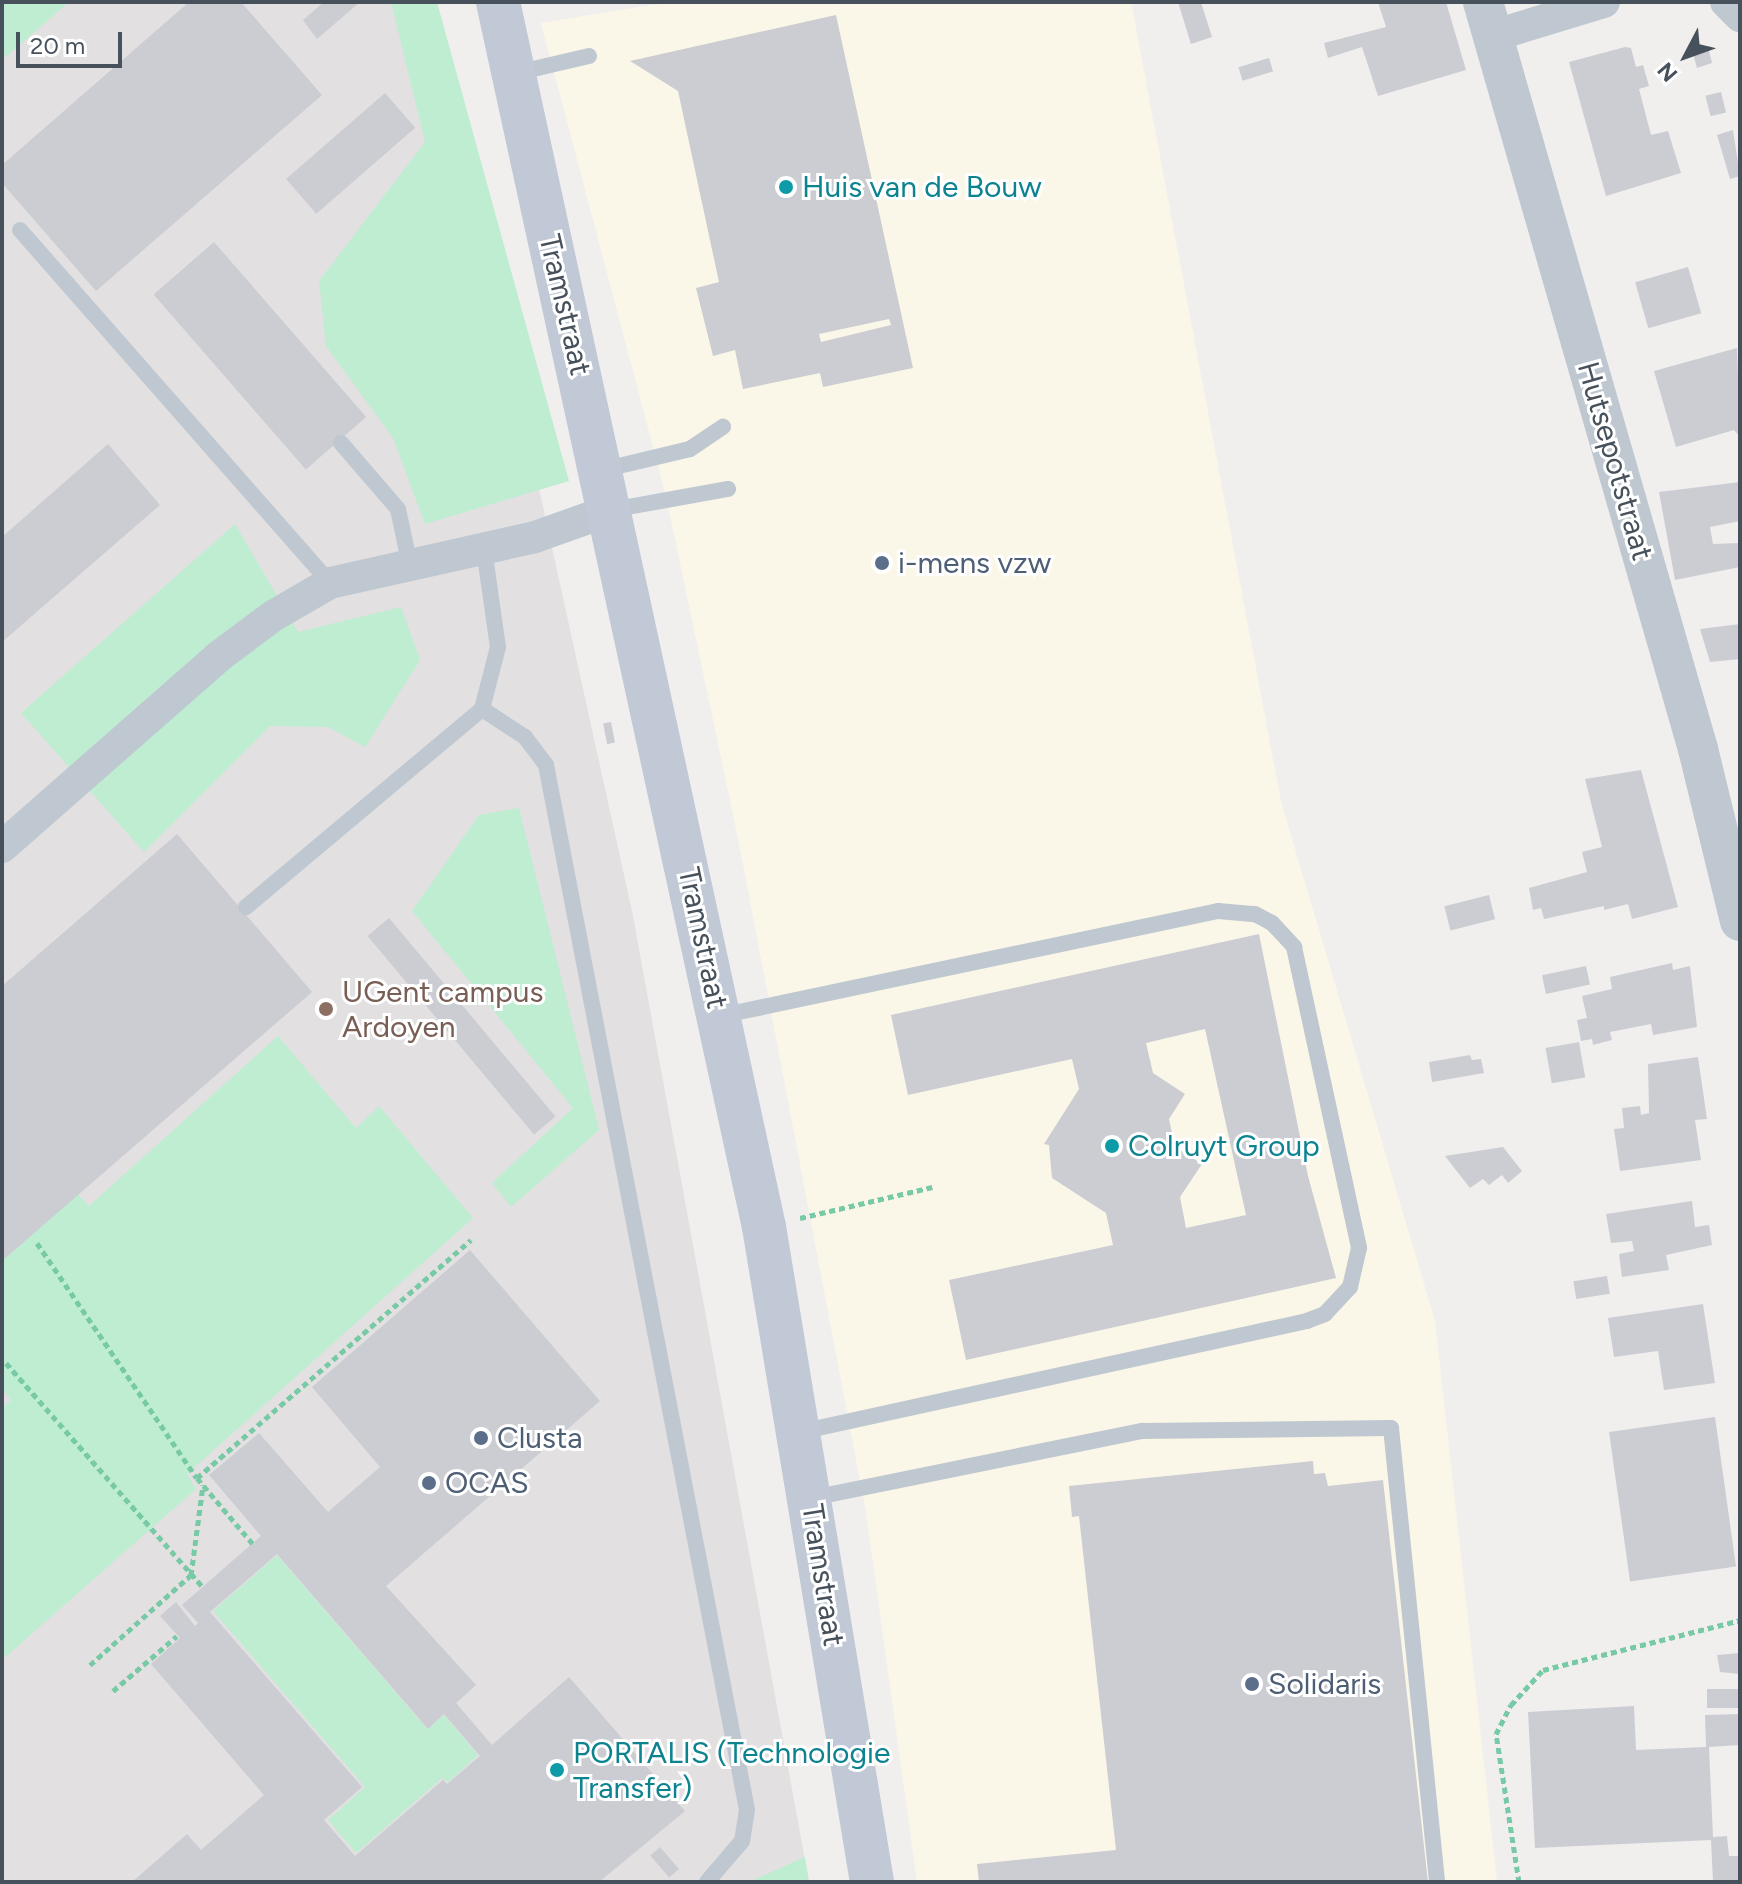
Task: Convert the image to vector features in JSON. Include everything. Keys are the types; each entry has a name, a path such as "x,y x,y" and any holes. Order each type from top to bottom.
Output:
{"main road":[{"name":"Tramstraat","path":"498,2 764,1227 872,1882"}],"street":[{"path":"1487,19 1604,2"},
{"path":"1726,2 1740,16"},
{"name":"Hutsepotstraat","path":"1487,19 1694,734 1740,921"},
{"path":"2,847 218,657 273,616 330,583 484,549 606,490"}],"lane":[{"path":"514,74 589,56"},
{"path":"20,230 330,583"},
{"path":"606,490 690,449 723,427"},
{"path":"341,443 398,509 410,566"},
{"path":"606,490 666,496 728,489"},
{"path":"246,907 482,709 498,647 484,549"},
{"path":"482,709 525,737 546,765 747,1810 742,1841 707,1882"},
{"path":"720,1016 1218,911 1255,914 1272,923 1294,947 1359,1248 1350,1287 1325,1314 1307,1321 800,1432"},
{"path":"811,1498 1142,1431 1391,1428 1437,1882"}],"path":[{"path":"764,1227 932,1187"},
{"path":"197,1478 471,1240"},
{"path":"37,1243 197,1478 253,1544"},
{"path":"6,1363 203,1587"},
{"path":"90,1665 191,1575 203,1484"},
{"path":"1519,1882 1496,1734 1511,1705 1543,1670 1740,1620"},
{"path":"113,1691 177,1636"}],"shaded area":[{"name":"UGent campus Ardoyen","path":"22,2 432,2 633,916 809,1882 2,1882 2,19"},
{"path":"670,2 1131,2 1281,802 1435,1321 1497,1882 917,1882 866,1512 741,853 666,496 541,23"}],"green space":[{"path":"2,2 69,2 2,60"},
{"path":"391,2 437,2 569,481 425,524 393,438 326,346 319,281 425,142"},
{"path":"235,524 298,632 401,607 420,660 365,747 328,727 270,726 144,852 21,713"},
{"path":"519,808 599,1130 511,1207 492,1183 573,1108 412,911 479,815"},
{"path":"278,1036 356,1128 379,1106 473,1218 187,1474 196,1489 2,1660 2,1408 11,1400 2,1389 2,1261 78,1194 89,1206"},
{"path":"277,1555 427,1729 444,1715 478,1755 448,1782 442,1778 356,1853 328,1820 365,1787 213,1611"},
{"path":"805,1857 809,1882 749,1882"}],"building":[{"path":"189,2 241,2 322,95 96,291 2,183 2,165"},
{"path":"324,2 360,2 317,39 303,20"},
{"path":"1178,2 1201,2 1212,37 1191,44"},
{"path":"1378,2 1446,2 1466,70 1378,96 1362,47 1328,58 1324,43 1386,27"},
{"name":"Huis van de Bouw","path":"836,15 913,368 823,387 820,373 743,389 735,350 713,356 696,288 719,282 678,91 630,61","holes":["889,319 891,325 821,342 819,334"]},
{"path":"1708,47 1712,63 1697,68 1692,50"},
{"path":"1631,48 1636,67 1643,65 1649,86 1639,89 1651,135 1668,131 1681,173 1606,196 1569,62"},
{"path":"1269,58 1273,71 1242,81 1238,67"},
{"path":"1721,92 1726,112 1711,116 1705,96"},
{"path":"385,93 415,128 316,214 286,179"},
{"path":"1733,130 1740,176 1730,179 1717,135"},
{"path":"214,242 366,417 306,470 154,294"},
{"path":"1688,267 1701,313 1648,328 1635,282"},
{"path":"1737,348 1740,437 1734,430 1676,447 1654,371"},
{"path":"108,444 160,505 2,642 2,537"},
{"path":"1740,482 1740,521 1710,527 1713,544 1740,543 1740,567 1675,580 1659,492"},
{"path":"1740,624 1740,659 1710,662 1700,629"},
{"path":"611,722 615,743 607,744 603,724"},
{"path":"1641,770 1678,907 1632,919 1628,904 1544,919 1541,908 1533,910 1529,888 1587,872 1582,852 1602,847 1585,779"},
{"path":"177,834 312,992 2,1261 2,986"},
{"path":"1489,895 1495,919 1450,930 1444,906"},
{"path":"389,918 555,1116 534,1134 368,936"},
{"name":"Colruyt Group","path":"1259,934 1308,1176 1336,1278 966,1360 949,1280 1113,1245 1106,1213 1052,1178 1049,1145 1044,1144 1079,1089 1072,1059 908,1095 891,1015","holes":["1205,1029 1246,1215 1186,1228 1180,1197 1202,1164 1175,1147 1169,1119 1185,1094 1153,1073 1146,1043"]},
{"path":"1672,963 1673,970 1690,966 1697,1027 1653,1035 1651,1024 1610,1032 1612,1040 1593,1045 1592,1039 1581,1041 1577,1020 1587,1018 1582,996 1612,989 1610,977"},
{"path":"1586,966 1590,985 1546,994 1542,975"},
{"path":"1579,1042 1585,1077 1552,1083 1546,1048"},
{"path":"1470,1055 1472,1060 1481,1059 1484,1073 1432,1082 1429,1062"},
{"path":"1698,1057 1707,1119 1695,1120 1701,1160 1620,1171 1614,1129 1624,1128 1622,1108 1640,1106 1641,1115 1649,1113 1648,1064"},
{"path":"1503,1147 1522,1171 1508,1183 1502,1175 1489,1185 1483,1179 1470,1188 1445,1156"},
{"path":"1692,1201 1695,1227 1709,1225 1712,1245 1666,1255 1669,1270 1622,1277 1619,1254 1634,1251 1632,1241 1611,1243 1606,1214"},
{"path":"470,1250 600,1401 386,1586 476,1685 456,1703 492,1745 569,1677 685,1811 599,1882 132,1882 187,1834 201,1850 264,1795 151,1664 180,1638 160,1616 176,1602 195,1626 198,1623 182,1605 261,1536 209,1475 259,1433 328,1512 380,1467 312,1387","holes":["277,1554 428,1729 444,1714 480,1756 447,1784 443,1780 355,1856 324,1820 362,1787 210,1612"]},
{"path":"1607,1276 1610,1294 1576,1299 1573,1281"},
{"path":"1703,1304 1715,1383 1664,1390 1658,1351 1614,1357 1608,1318"},
{"path":"1715,1417 1736,1567 1630,1581 1609,1432"},
{"name":"Solidaris","path":"1313,1461 1314,1474 1325,1473 1328,1486 1383,1480 1428,1882 979,1882 977,1864 1116,1850 1079,1516 1072,1517 1069,1486"},
{"path":"1740,1653 1740,1674 1720,1672 1717,1655"},
{"path":"1707,1689 1740,1689 1740,1708 1707,1708"},
{"path":"1634,1706 1636,1750 1706,1747 1705,1715 1740,1714 1740,1745 1709,1747 1713,1837 1727,1836 1729,1856 1740,1856 1740,1882 1713,1882 1711,1840 1535,1848 1528,1712"},
{"path":"660,1847 679,1869 669,1877 650,1856"}],"place":[{"name":"Huis van de Bouw","path":"786,187"},
{"name":"i-mens vzw","path":"882,563"},
{"name":"UGent campus Ardoyen","path":"326,1009"},
{"name":"Colruyt Group","path":"1112,1146"},
{"name":"Clusta","path":"481,1438"},
{"name":"OCAS","path":"429,1483"},
{"name":"Solidaris","path":"1252,1684"},
{"name":"PORTALIS (Technologie Transfer)","path":"557,1770"}]}
